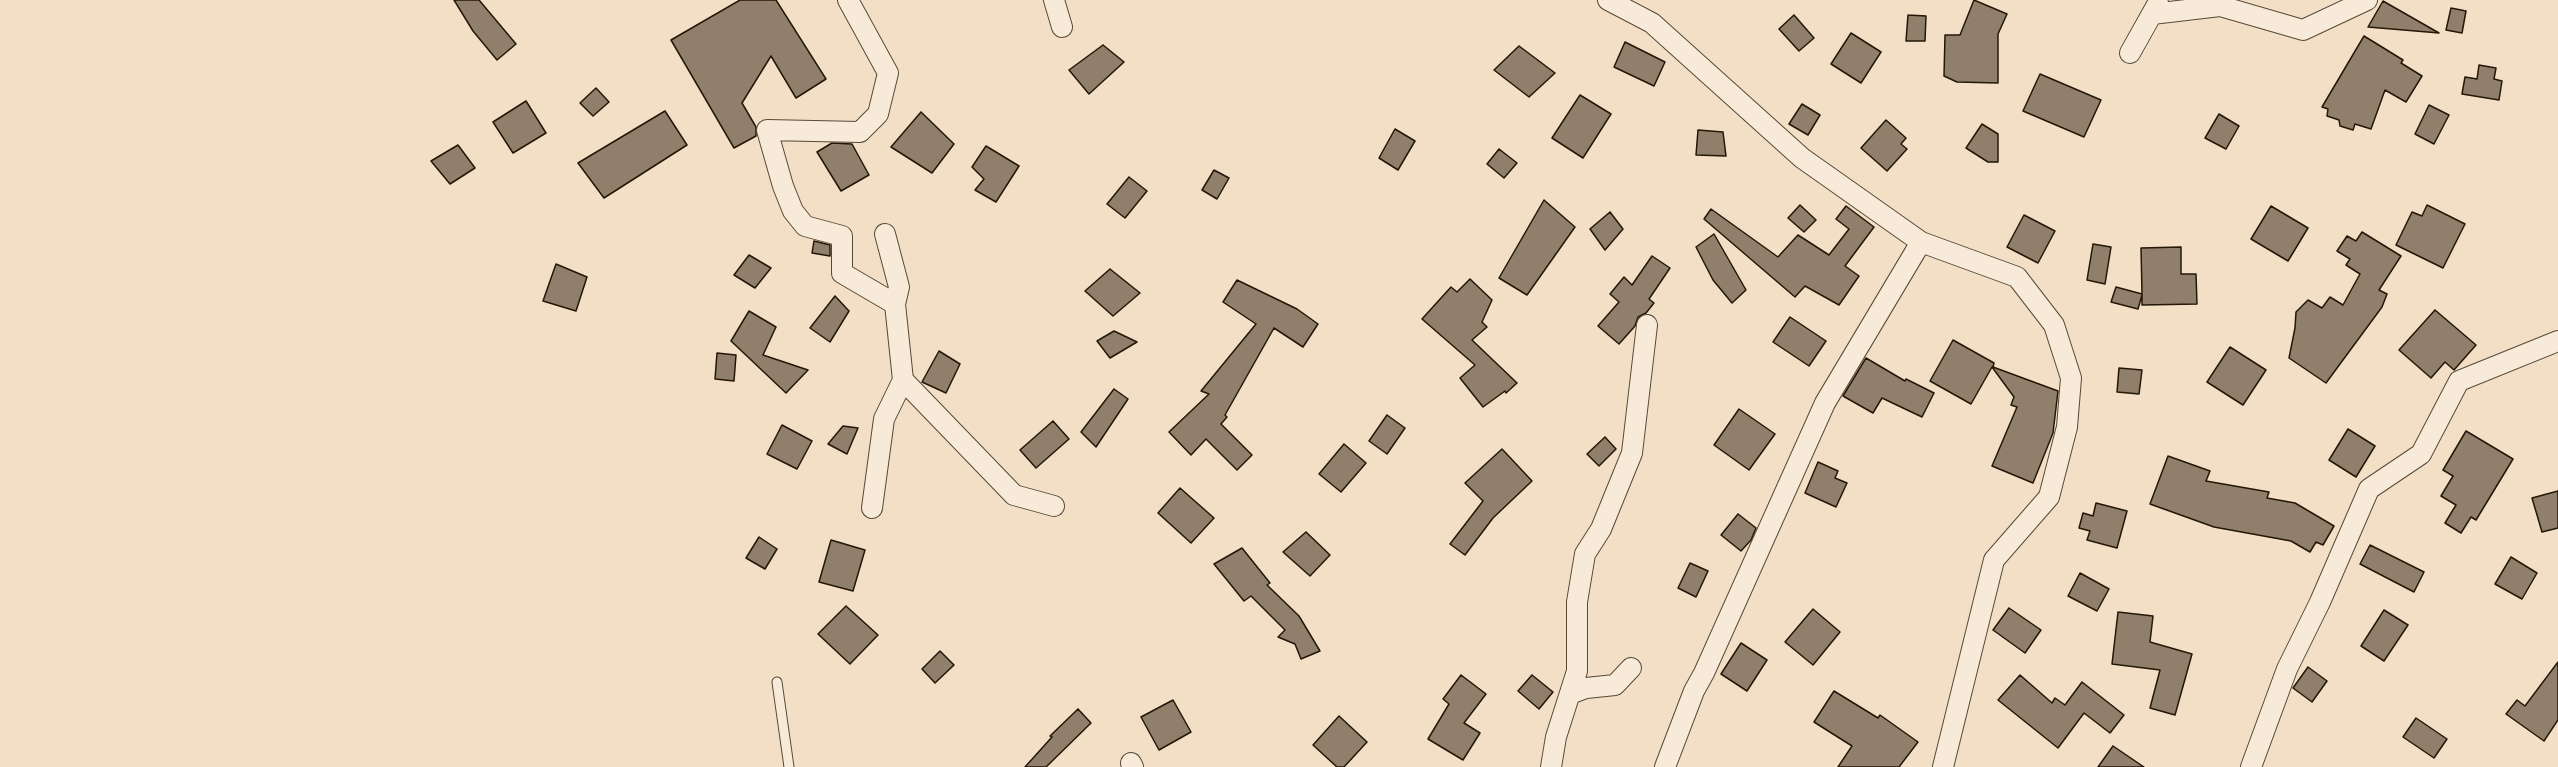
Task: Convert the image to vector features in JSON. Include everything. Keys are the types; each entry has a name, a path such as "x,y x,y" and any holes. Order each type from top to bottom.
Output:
{"street":[{"path":"848,0 888,73 878,114 860,132 767,130 783,186 794,211 805,226 842,236 842,273 895,304"},
{"path":"1054,0 1062,27"},
{"path":"2130,52 2156,7 2220,6 2303,30 2367,0"},
{"path":"1612,1 1652,23 1802,158 1921,242 2017,277 2054,325 2071,378 2067,427 2049,497 1994,560 1943,767"},
{"path":"872,508 884,419 903,380 895,304 899,286 885,234"},
{"path":"1665,767 1694,691 1825,403 1921,242"},
{"path":"1551,767 1556,737 1577,671 1577,602 1585,554 1601,529 1632,453 1647,325"},
{"path":"2251,767 2287,669 2320,602 2369,489 2421,454 2459,381 2558,341"},
{"path":"903,380 1014,495 1054,506"},
{"path":"1570,694 1586,688 1615,685 1631,668"}],"lane":[{"path":"777,682 789,767"}],"building":[{"path":"454,0 479,0 516,44 497,60 473,31"},
{"path":"740,0 776,0 826,79 796,98 771,56 742,103 756,127 756,136 734,148 671,40"},
{"path":"1974,0 2007,14 1998,34 1998,83 1957,82 1944,76 1945,35 1960,35"},
{"path":"2383,1 2439,33 2368,27"},
{"path":"2451,8 2466,11 2462,33 2446,30"},
{"path":"1794,15 1814,38 1799,51 1779,29"},
{"path":"1908,15 1926,16 1925,41 1906,41"},
{"path":"1851,33 1881,52 1861,83 1831,64"},
{"path":"2364,36 2403,60 2401,63 2422,76 2406,102 2385,90 2371,129 2355,124 2353,130 2340,126 2339,120 2327,116 2328,109 2322,107"},
{"path":"1625,42 1665,62 1654,86 1614,67"},
{"path":"1103,45 1124,62 1089,94 1069,70"},
{"path":"1519,46 1555,73 1529,97 1494,70"},
{"path":"2479,65 2496,68 2494,79 2502,81 2499,100 2462,94 2465,77 2477,79"},
{"path":"2040,74 2101,100 2084,137 2023,111"},
{"path":"596,88 609,102 593,116 580,103"},
{"path":"1580,95 1611,114 1583,158 1552,138"},
{"path":"526,101 546,133 513,153 493,122"},
{"path":"1802,104 1820,115 1808,135 1789,124"},
{"path":"2429,105 2449,115 2434,144 2415,134"},
{"path":"665,111 687,145 604,198 578,163"},
{"path":"921,112 954,144 932,173 891,147"},
{"path":"2219,114 2239,126 2226,149 2205,138"},
{"path":"1886,120 1906,138 1901,144 1907,149 1887,171 1861,148"},
{"path":"1982,124 1998,134 1998,162 1988,162 1966,148"},
{"path":"1395,129 1415,141 1398,170 1379,158"},
{"path":"1698,130 1723,132 1726,156 1696,155"},
{"path":"832,143 852,144 869,175 841,191 817,152"},
{"path":"458,145 475,168 450,184 431,161"},
{"path":"986,146 1019,166 996,202 975,190 984,179 972,167"},
{"path":"1499,149 1517,163 1504,178 1487,164"},
{"path":"1214,170 1229,178 1217,199 1202,190"},
{"path":"1129,177 1147,191 1125,218 1107,204"},
{"path":"1544,200 1575,227 1527,295 1499,278"},
{"path":"1800,205 1816,220 1804,232 1788,218"},
{"path":"2427,205 2465,224 2443,268 2396,245 2412,212 2422,216"},
{"path":"1846,206 1874,227 1845,266 1859,276 1839,305 1805,286 1795,297 1704,219 1711,209 1778,257 1798,235 1829,255 1849,229 1836,219"},
{"path":"2271,206 2308,228 2288,261 2251,239"},
{"path":"1610,212 1623,229 1605,250 1590,229"},
{"path":"2024,215 2055,231 2038,263 2007,247"},
{"path":"2362,232 2401,256 2379,290 2387,294 2382,307 2326,383 2289,358 2296,312 2308,300 2322,308 2330,297 2343,305 2360,274 2346,265 2350,259 2337,251 2347,236 2356,241"},
{"path":"1714,234 1746,290 1732,303 1713,280 1696,247"},
{"path":"814,241 830,245 830,256 812,253"},
{"path":"2093,244 2111,247 2105,284 2087,280"},
{"path":"2181,247 2181,274 2196,274 2197,304 2142,305 2142,295 2138,309 2111,302 2116,287 2142,294 2141,248"},
{"path":"749,255 771,268 755,288 734,275"},
{"path":"1652,256 1670,268 1649,299 1654,303 1646,313 1638,317 1635,326 1619,344 1598,326 1619,302 1610,294 1624,277 1632,285"},
{"path":"556,264 587,277 576,311 543,301"},
{"path":"1110,269 1140,293 1113,316 1085,291"},
{"path":"1470,279 1492,300 1482,322 1487,327 1472,340 1517,383 1506,393 1505,391 1483,407 1460,378 1475,365 1422,319 1451,287 1457,292"},
{"path":"1237,280 1297,309 1318,324 1303,347 1274,328 1225,415 1227,417 1221,424 1252,455 1237,470 1206,439 1191,455 1169,432 1209,394 1201,391 1256,324 1223,302"},
{"path":"835,296 849,311 830,342 810,328"},
{"path":"2435,310 2476,345 2454,370 2445,362 2431,378 2399,350"},
{"path":"749,311 776,327 763,355 808,370 786,393 731,341"},
{"path":"1790,317 1826,341 1809,366 1773,342"},
{"path":"1114,331 1137,342 1110,358 1097,341"},
{"path":"1953,340 1994,363 1993,367 2058,391 2053,433 2033,483 1992,466 2017,407 2011,405 2014,397 1992,367 1971,404 1930,381"},
{"path":"2230,347 2266,370 2243,405 2207,382"},
{"path":"939,351 960,364 946,393 922,382"},
{"path":"717,353 736,355 734,381 715,379"},
{"path":"1866,358 1905,381 1906,379 1934,393 1922,417 1882,398 1873,413 1843,396"},
{"path":"2119,368 2142,370 2139,394 2117,392"},
{"path":"1114,389 1128,399 1096,447 1081,432"},
{"path":"1739,409 1775,434 1749,470 1714,445"},
{"path":"1387,415 1405,428 1387,454 1369,441"},
{"path":"1053,421 1069,439 1036,468 1020,450"},
{"path":"782,425 812,441 797,469 767,454"},
{"path":"843,426 858,428 847,454 828,444"},
{"path":"2348,429 2375,446 2356,477 2329,460"},
{"path":"2466,431 2513,459 2476,520 2471,517 2461,533 2445,523 2456,505 2441,496 2453,476 2443,470"},
{"path":"1605,437 1616,449 1599,466 1587,454"},
{"path":"1344,444 1366,463 1341,492 1319,474"},
{"path":"1502,449 1532,481 1493,518 1465,555 1450,544 1483,501 1465,483"},
{"path":"2168,456 2210,471 2206,481 2269,492 2267,498 2295,503 2334,526 2323,545 2316,542 2310,552 2291,541 2214,527 2150,504"},
{"path":"1818,462 1838,471 1835,478 1847,483 1836,507 1805,493"},
{"path":"1180,488 1214,518 1191,543 1158,513"},
{"path":"2558,491 2558,528 2542,532 2532,498"},
{"path":"2096,503 2127,511 2117,548 2087,540 2090,531 2079,528 2083,513 2093,516"},
{"path":"1738,514 1756,528 1751,540 1741,551 1721,535"},
{"path":"1306,532 1330,555 1310,576 1283,552"},
{"path":"759,537 777,549 765,569 746,558"},
{"path":"831,540 865,550 853,591 819,582"},
{"path":"2370,545 2424,572 2414,592 2360,564"},
{"path":"1242,548 1270,583 1267,585 1299,616 1320,651 1301,659 1295,644 1278,637 1285,630 1251,596 1244,601 1214,564"},
{"path":"2511,557 2537,573 2522,599 2495,584"},
{"path":"1690,563 1708,571 1696,597 1678,588"},
{"path":"2080,573 2109,589 2097,611 2068,596"},
{"path":"846,606 878,635 850,664 818,634"},
{"path":"2009,608 2041,630 2025,653 1993,630"},
{"path":"1813,609 1840,632 1813,665 1785,642"},
{"path":"2384,610 2408,625 2384,661 2361,646"},
{"path":"2118,612 2153,616 2150,642 2192,654 2175,715 2150,708 2160,670 2112,664"},
{"path":"1741,643 1767,660 1747,691 1721,674"},
{"path":"940,651 954,665 935,683 922,669"},
{"path":"2558,662 2558,720 2544,741 2506,714 2517,700 2525,706"},
{"path":"2308,667 2327,681 2312,702 2293,688"},
{"path":"1461,675 1486,694 1464,723 1480,733 1463,760 1428,739 1449,704 1443,699"},
{"path":"1532,675 1553,692 1539,709 1518,691"},
{"path":"2020,675 2052,703 2055,698 2065,705 2082,682 2124,715 2110,733 2084,713 2058,748 1998,700"},
{"path":"1834,691 1878,718 1880,715 1918,742 1899,767 1838,767 1852,746 1814,722"},
{"path":"1173,700 1191,732 1159,750 1141,717"},
{"path":"1078,709 1091,723 1046,767 1025,767 1052,737 1050,736"},
{"path":"1339,716 1367,742 1344,767 1337,767 1313,745"},
{"path":"2416,718 2447,739 2434,758 2403,737"},
{"path":"2113,746 2144,767 2098,767"}]}
